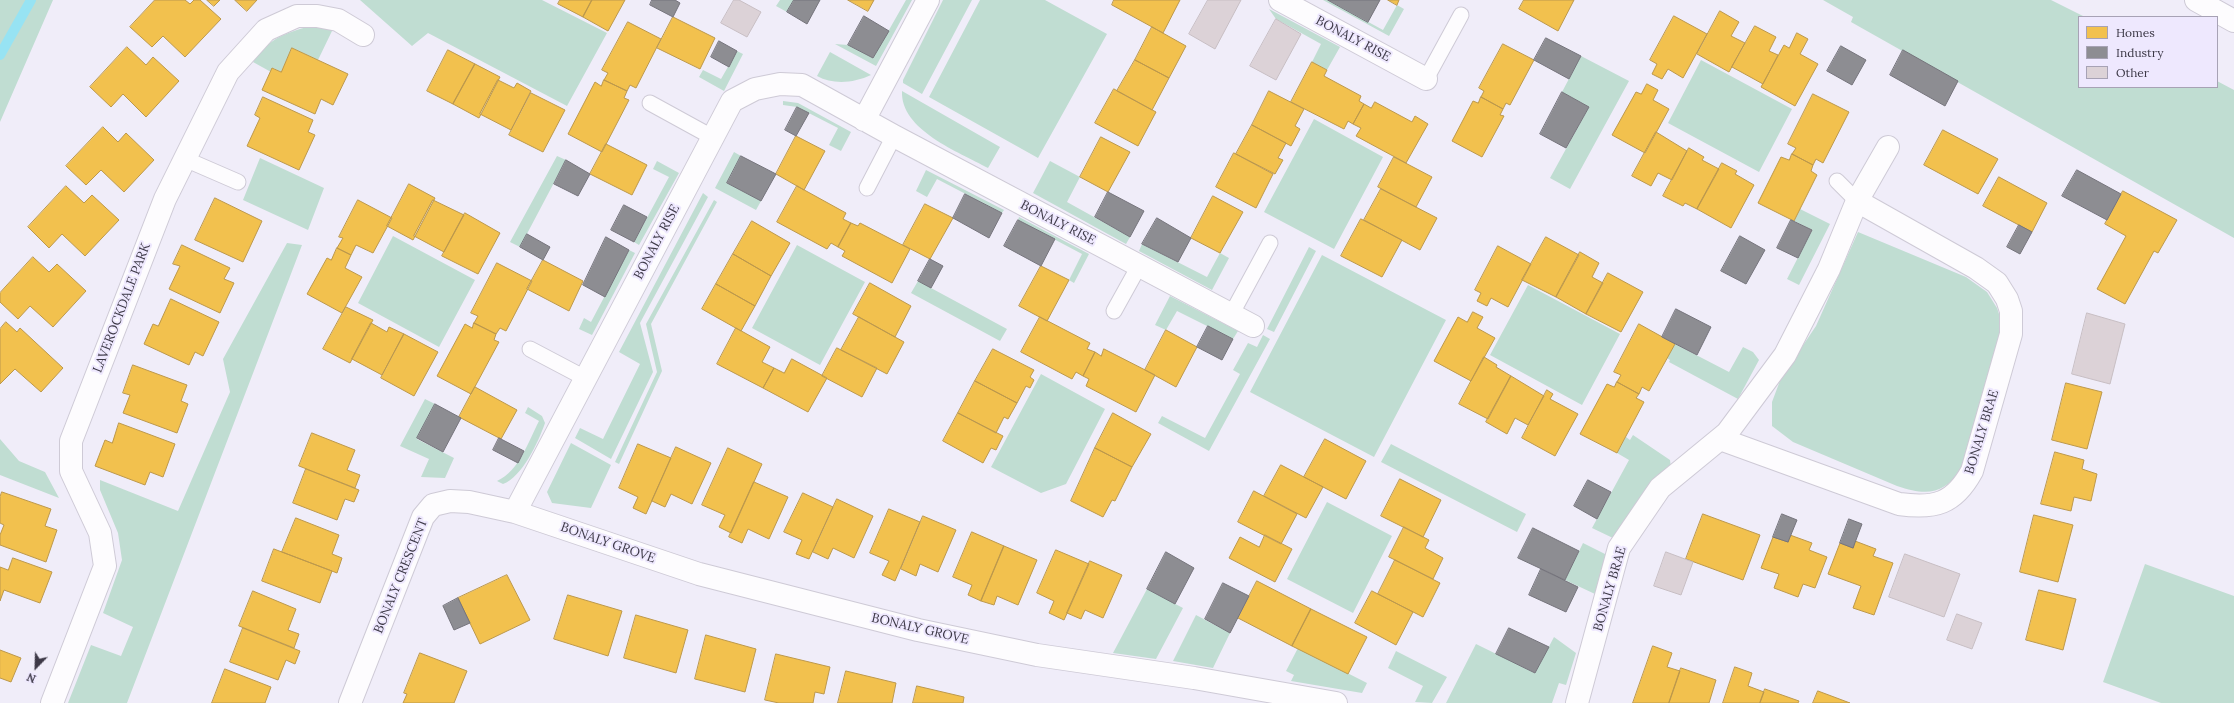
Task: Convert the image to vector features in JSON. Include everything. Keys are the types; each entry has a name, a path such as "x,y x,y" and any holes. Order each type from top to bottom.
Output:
{"main road":[{"path":"864,120 928,0"},
{"name":"BONALY RISE","path":"1280,0 1426,79"},
{"path":"2196,0 2234,21"},
{"name":"LAVEROCKDALE PARK","path":"52,703 105,566 100,533 71,472 71,441 165,198 228,72 266,30 297,16 317,16 338,20 363,34"},
{"name":"BONALY RISE","path":"515,512 732,101 755,89 780,84 802,85 864,120 1253,326"},
{"name":"BONALY BRAE","path":"1577,703 1619,548 1660,488 1727,433 1785,355 1829,269 1857,201 1888,147"},
{"name":"BONALY BRAE","path":"1720,440 1899,504 1920,507 1938,504 1961,490 1965,484 1972,471 2010,334 2011,311 2007,299 1997,283 1976,268 1857,201"},
{"name":"BONALY CRESCENT","path":"350,703 426,513 434,505 450,501 469,502 515,512"},
{"name":"BONALY GROVE","path":"515,512 699,574 918,630 1037,655 1194,678 1336,703"}],"lane":[{"path":"1426,79 1461,15"},
{"path":"650,103 712,137"},
{"path":"867,188 894,136"},
{"path":"185,159 238,182"},
{"path":"1837,181 1857,201"},
{"path":"1231,315 1270,243"},
{"path":"1114,311 1139,266"},
{"path":"530,349 585,378"}],"green space":[{"path":"0,0 53,0 0,122"},
{"path":"360,0 542,0 607,33 567,106 428,33 412,46"},
{"path":"780,0 794,0 787,12 776,6"},
{"path":"906,0 912,0 876,66 835,44 848,45 873,58"},
{"path":"943,0 972,0 922,94 903,83 903,80"},
{"path":"980,0 1045,0 1107,34 1038,158 929,97"},
{"path":"1323,0 1328,0 1383,30 1397,5 1404,9 1389,36"},
{"path":"1823,0 2051,0 2083,16 2078,16 2078,88 2218,88 2218,82 2234,90 2234,238 1851,22 1853,17"},
{"path":"1269,9 1340,47 1327,70 1312,62 1321,44 1276,19"},
{"path":"315,25 330,27 332,31 318,60 292,48 281,72 273,68 271,72 253,62 273,41 288,33"},
{"path":"737,51 743,54 724,91 699,77 703,70 721,79"},
{"path":"830,52 871,75 858,80 844,82 830,81 817,76"},
{"path":"1581,56 1629,81 1570,189 1550,178 1589,107 1562,92"},
{"path":"1701,60 1792,109 1759,172 1668,123"},
{"path":"902,91 1000,147 988,168 948,147 933,138 921,128 911,117 904,105"},
{"path":"783,101 798,103 851,132 841,151 829,145 838,128 797,107 783,105"},
{"path":"1314,119 1383,157 1334,249 1264,212"},
{"path":"734,152 741,156 727,183 761,201 756,210 715,188"},
{"path":"557,156 566,160 520,247 510,242"},
{"path":"260,158 324,188 308,230 243,200"},
{"path":"657,161 679,173 639,245 634,242 669,177 653,169"},
{"path":"1050,161 1080,177 1067,202 1130,237 1126,244 1033,193"},
{"path":"926,170 1004,210 1002,213 937,179 927,197 916,191"},
{"path":"703,193 708,197 640,323 653,372 611,459 575,438 580,428 603,439 640,364 619,352"},
{"path":"714,200 717,202 651,324 662,371 619,464 615,462 657,372 646,324"},
{"path":"1800,209 1830,224 1799,285 1787,279 1812,230 1794,221"},
{"path":"1019,217 1089,254 1074,283 1069,280 1082,254 1018,220"},
{"path":"1858,232 1966,277 1987,292 1997,308 2001,320 2001,343 1963,468 1948,484 1934,491 1917,491 1897,486 1793,442 1772,426 1772,402 1781,378 1816,326"},
{"path":"393,236 475,280 439,347 358,303"},
{"path":"287,243 302,245 127,703 68,703 91,645 121,656 133,627 103,613 122,560 118,533 100,490 100,480 178,511 230,392 223,359"},
{"path":"1142,244 1207,277 1220,253 1229,258 1212,290 1139,251"},
{"path":"797,245 865,282 820,365 752,328"},
{"path":"1309,247 1316,251 1274,332 1267,329"},
{"path":"629,250 635,253 592,335 579,329 584,318 591,322"},
{"path":"1322,255 1446,320 1374,457 1250,392"},
{"path":"918,281 1007,329 1000,341 911,293"},
{"path":"1528,285 1620,334 1582,405 1490,355"},
{"path":"1170,296 1238,331 1233,339 1177,311 1166,330 1155,325"},
{"path":"1263,335 1270,339 1209,451 1158,423 1162,416 1205,438 1240,374 1233,370 1248,343 1257,347"},
{"path":"1675,344 1729,372 1743,347 1753,352 1759,360 1738,399 1669,362 1670,360 1667,358"},
{"path":"1041,374 1105,409 1066,484 1041,493 991,467"},
{"path":"425,399 435,404 417,439 454,458 445,478 421,477 429,459 400,446"},
{"path":"528,407 542,416 545,423 534,449 523,467 510,480 503,484 497,481 512,470 517,463 539,421 525,413"},
{"path":"1633,435 1670,460 1671,468 1637,502 1615,539 1592,528 1629,460 1617,453 1626,437 1630,440"},
{"path":"0,439 19,461 45,472 59,498 0,475"},
{"path":"571,443 611,465 591,508 552,503 547,492"},
{"path":"1391,444 1526,514 1517,532 1381,462"},
{"path":"1327,502 1392,536 1353,613 1287,579"},
{"path":"1583,543 1609,556 1595,594 1565,580"},
{"path":"2145,564 2234,596 2234,703 2161,703 2103,682"},
{"path":"1147,589 1183,608 1156,659 1113,653"},
{"path":"1196,615 1230,633 1213,668 1173,661"},
{"path":"1554,637 1576,653 1566,685 1559,683 1552,703 1446,703 1476,644 1535,673"},
{"path":"1298,648 1367,683 1362,693 1291,681 1294,675 1286,671"},
{"path":"1396,651 1447,677 1432,703 1415,702 1423,686 1388,668"}],"building: Homes":[{"path":"155,0 185,0 190,4 194,0 200,0 221,19 185,57 163,36 152,47 130,27"},
{"path":"207,0 220,0 214,6"},
{"path":"235,0 257,0 247,11"},
{"path":"560,0 592,0 583,17 558,4"},
{"path":"592,0 625,0 608,31 583,17"},
{"path":"848,0 874,0 868,11"},
{"path":"1114,0 1180,0 1163,33 1112,5"},
{"path":"1388,0 1399,0 1397,5"},
{"path":"1524,0 1574,0 1558,31 1519,9"},
{"path":"1720,11 1739,22 1731,36 1745,43 1729,72 1697,54"},
{"path":"1674,16 1707,34 1683,78 1668,69 1662,79 1652,74 1657,64 1650,60"},
{"path":"673,17 715,38 700,69 657,48"},
{"path":"628,22 661,39 636,88 630,85 627,91 604,80 608,73 602,70"},
{"path":"1755,26 1776,37 1769,51 1778,55 1763,84 1732,67"},
{"path":"1152,27 1186,46 1169,78 1135,60"},
{"path":"1797,33 1808,39 1800,54 1818,64 1795,106 1761,87 1784,45 1789,48"},
{"path":"1503,44 1534,60 1510,105 1506,103 1503,109 1481,97 1484,91 1479,88"},
{"path":"127,47 146,65 153,57 179,81 146,117 123,94 111,107 90,87"},
{"path":"292,48 348,74 333,105 321,99 315,114 262,90 272,68 281,72"},
{"path":"448,50 475,64 453,104 427,91"},
{"path":"1135,60 1169,78 1152,110 1117,91"},
{"path":"1312,62 1327,70 1324,76 1361,96 1359,101 1364,104 1353,124 1348,121 1344,129 1291,102"},
{"path":"475,64 500,77 479,118 453,104"},
{"path":"498,80 514,88 517,83 531,91 511,130 480,114"},
{"path":"604,80 627,91 624,98 629,100 602,152 568,134 595,82 601,86"},
{"path":"1647,84 1658,90 1653,100 1669,109 1645,153 1612,135 1636,92 1641,94"},
{"path":"1114,89 1156,112 1138,146 1095,123"},
{"path":"1269,91 1304,109 1295,126 1300,129 1291,146 1252,125"},
{"path":"531,93 565,110 543,152 509,135"},
{"path":"1813,94 1849,112 1823,163 1816,159 1813,165 1792,154 1796,148 1788,144"},
{"path":"263,97 313,120 308,132 315,135 299,170 247,146 260,118 255,115"},
{"path":"1481,97 1503,109 1500,115 1504,116 1482,157 1452,141 1473,101 1478,103"},
{"path":"1375,102 1412,122 1415,116 1428,124 1406,163 1356,136 1361,128 1353,124 1364,104 1371,108"},
{"path":"1252,125 1286,143 1278,158 1283,160 1275,174 1236,154"},
{"path":"103,127 118,142 126,133 154,160 124,192 101,170 86,185 66,166"},
{"path":"1943,130 1998,159 1978,194 1924,165"},
{"path":"1656,132 1687,151 1672,180 1658,173 1651,186 1632,176"},
{"path":"796,136 825,151 804,190 776,174"},
{"path":"1101,137 1130,152 1108,192 1080,177"},
{"path":"606,144 647,165 632,195 590,174"},
{"path":"1689,148 1704,157 1702,160 1719,169 1697,209 1685,203 1683,206 1663,196"},
{"path":"1234,153 1273,174 1256,208 1216,187"},
{"path":"1792,154 1813,165 1811,171 1817,175 1794,221 1758,203 1781,157 1789,160"},
{"path":"1394,157 1432,177 1416,207 1378,187"},
{"path":"1722,163 1737,171 1735,174 1754,185 1731,228 1697,209"},
{"path":"1999,177 2047,203 2032,232 1983,206"},
{"path":"409,184 435,198 413,240 387,226"},
{"path":"66,186 84,203 92,195 119,220 85,256 62,234 49,248 28,227"},
{"path":"797,186 846,213 843,219 851,223 838,247 831,243 827,249 777,222"},
{"path":"1381,189 1437,218 1420,250 1364,220"},
{"path":"2123,191 2177,220 2158,253 2154,251 2125,304 2097,289 2126,236 2105,224"},
{"path":"1213,196 1243,212 1220,253 1191,238"},
{"path":"215,198 262,221 243,262 195,240"},
{"path":"358,200 392,218 373,253 356,245 351,255 337,248 343,238 339,237"},
{"path":"433,200 464,215 444,252 414,236"},
{"path":"925,204 953,218 930,259 903,245"},
{"path":"465,213 500,233 478,274 442,256"},
{"path":"1361,219 1402,240 1382,277 1341,256"},
{"path":"752,221 790,243 771,276 733,254"},
{"path":"851,223 858,226 860,223 910,249 892,283 842,256 845,251 838,247"},
{"path":"1546,237 1579,255 1556,297 1522,280"},
{"path":"182,245 230,268 224,279 234,283 220,313 169,289 180,266 173,264"},
{"path":"1498,246 1531,264 1508,307 1491,298 1487,306 1477,301 1481,293 1475,290"},
{"path":"337,248 351,255 345,268 362,277 342,313 307,294 327,258 331,260"},
{"path":"1580,252 1599,263 1592,277 1603,283 1586,314 1556,297"},
{"path":"733,254 771,276 755,306 716,284"},
{"path":"33,257 49,272 57,264 86,291 53,327 30,306 18,319 0,302 0,293"},
{"path":"543,260 583,281 569,311 527,289"},
{"path":"497,263 532,281 506,331 500,328 496,334 474,323 478,316 471,313"},
{"path":"1041,266 1069,280 1047,321 1019,306"},
{"path":"1608,273 1643,292 1621,332 1586,314"},
{"path":"870,283 911,306 895,337 853,314"},
{"path":"716,284 755,306 741,331 702,309"},
{"path":"171,299 219,322 203,356 195,352 189,365 144,344 153,324 158,326"},
{"path":"346,307 373,320 350,363 323,349"},
{"path":"1473,312 1483,317 1477,328 1495,338 1471,381 1434,361 1458,317 1467,322"},
{"path":"859,317 904,342 887,374 841,350"},
{"path":"1040,317 1090,343 1087,349 1095,352 1083,376 1076,372 1072,379 1021,352"},
{"path":"6,322 17,332 20,328 63,368 41,392 15,369 0,384 0,329"},
{"path":"371,323 387,332 389,327 404,334 382,375 352,359"},
{"path":"474,323 496,334 494,340 499,342 471,394 437,376 465,324 472,328"},
{"path":"1639,324 1675,344 1649,391 1642,387 1639,394 1617,382 1621,375 1614,372"},
{"path":"736,328 770,347 762,362 774,368 763,388 717,364"},
{"path":"1166,330 1197,347 1176,387 1145,370"},
{"path":"404,334 438,352 414,396 381,378"},
{"path":"837,348 877,368 862,397 822,376"},
{"path":"993,349 1034,370 1030,377 1034,380 1030,388 1026,386 1017,403 975,381"},
{"path":"1104,349 1155,375 1136,412 1086,386 1089,379 1083,376 1095,352 1101,356"},
{"path":"1484,357 1497,365 1496,367 1511,376 1488,419 1459,404"},
{"path":"792,359 827,378 808,412 763,388 774,368 784,373"},
{"path":"133,365 187,385 181,401 188,404 177,433 123,413 130,395 123,393"},
{"path":"1511,376 1544,396 1528,425 1515,418 1507,434 1486,422"},
{"path":"975,381 1017,403 1008,419 1004,417 996,433 958,413"},
{"path":"1617,382 1639,394 1636,398 1644,402 1617,453 1580,434 1607,384 1614,387"},
{"path":"2066,383 2102,392 2087,449 2052,440"},
{"path":"475,387 517,410 501,439 459,417"},
{"path":"1547,390 1553,394 1550,399 1578,414 1555,456 1522,438"},
{"path":"958,413 1003,436 996,450 991,448 983,463 943,441"},
{"path":"1113,413 1151,434 1132,467 1095,448"},
{"path":"119,423 175,444 163,477 150,472 145,485 95,466 105,440 112,443"},
{"path":"312,433 355,450 347,470 360,475 355,488 299,466"},
{"path":"1325,439 1366,461 1346,499 1304,477"},
{"path":"638,444 671,458 646,514 633,508 638,497 619,488"},
{"path":"676,447 711,463 692,504 671,494 665,507 652,501"},
{"path":"728,448 762,464 731,533 719,527 725,515 702,505"},
{"path":"1095,448 1132,467 1115,501 1112,500 1103,517 1071,501"},
{"path":"2055,452 2084,460 2082,469 2097,474 2091,501 2074,497 2071,511 2041,504"},
{"path":"1281,465 1323,487 1306,518 1264,496"},
{"path":"306,469 359,490 354,502 345,499 337,520 293,503"},
{"path":"1400,479 1441,500 1423,537 1381,516"},
{"path":"754,482 788,497 769,539 748,529 742,543 729,537"},
{"path":"1254,491 1297,514 1281,544 1238,522"},
{"path":"2,492 51,509 45,526 57,530 46,562 0,545 0,535 4,525 0,523 0,497"},
{"path":"803,493 833,507 809,559 796,554 802,540 784,532"},
{"path":"837,499 873,516 854,558 833,548 828,559 813,552"},
{"path":"889,509 920,522 895,581 882,575 889,561 870,553"},
{"path":"1703,514 1760,535 1743,580 1686,559"},
{"path":"2034,515 2073,525 2058,582 2020,572"},
{"path":"923,516 956,530 938,572 920,564 916,576 901,569"},
{"path":"296,518 339,535 332,554 342,558 337,573 282,552"},
{"path":"1404,527 1429,540 1425,548 1443,558 1433,579 1389,557"},
{"path":"972,532 1004,546 981,601 968,595 972,585 953,577"},
{"path":"1265,535 1292,549 1275,582 1229,558 1240,537 1259,547"},
{"path":"1790,535 1812,543 1809,550 1827,557 1815,588 1803,584 1798,597 1774,588 1779,574 1761,568 1773,537 1788,542"},
{"path":"1855,541 1876,549 1873,556 1893,563 1874,615 1853,608 1861,586 1828,574 1840,543 1853,548"},
{"path":"1004,546 1037,560 1018,605 997,596 994,605 981,601"},
{"path":"274,549 332,571 320,603 262,581"},
{"path":"1056,550 1089,564 1064,620 1049,613 1054,601 1037,593"},
{"path":"13,558 52,572 40,603 4,590 0,601 0,567 8,570"},
{"path":"1395,560 1440,583 1423,617 1378,594"},
{"path":"1090,561 1122,575 1103,618 1085,610 1081,619 1067,613"},
{"path":"507,575 530,620 480,644 458,598"},
{"path":"1257,581 1311,609 1292,646 1238,618"},
{"path":"2039,590 2076,599 2063,650 2026,640"},
{"path":"253,591 296,609 288,630 299,634 294,648 239,626"},
{"path":"1372,591 1413,612 1396,645 1355,623"},
{"path":"568,595 622,611 608,656 554,639"},
{"path":"1311,609 1367,637 1348,674 1292,646"},
{"path":"636,615 688,630 676,673 624,658"},
{"path":"243,628 300,651 295,664 286,660 278,680 230,662"},
{"path":"706,635 756,649 745,692 695,679"},
{"path":"1653,646 1672,653 1667,667 1680,671 1669,703 1633,703"},
{"path":"0,650 21,658 11,682 0,678"},
{"path":"420,653 467,671 454,703 403,703 407,694 404,693"},
{"path":"776,654 830,667 824,694 815,692 813,703 779,703 765,700"},
{"path":"1735,667 1752,673 1748,686 1764,692 1760,703 1723,703"},
{"path":"1681,668 1716,680 1709,703 1669,703"},
{"path":"225,669 271,687 265,703 212,703"},
{"path":"846,671 896,683 892,703 838,703"},
{"path":"917,686 964,697 963,703 913,703"},
{"path":"1765,689 1799,701 1798,703 1760,703"},
{"path":"1818,691 1850,703 1813,703"}],"building: Industry":[{"path":"652,0 675,0 680,3 673,17 650,5"},
{"path":"794,0 820,0 807,24 787,12"},
{"path":"1328,0 1380,0 1368,22"},
{"path":"864,16 889,31 873,58 848,45"},
{"path":"1546,38 1581,56 1569,79 1534,60"},
{"path":"719,41 737,51 729,67 711,57"},
{"path":"1841,46 1866,60 1852,85 1827,71"},
{"path":"1903,50 1958,81 1945,106 1890,75"},
{"path":"1562,92 1589,107 1566,148 1540,134"},
{"path":"797,107 809,113 796,136 785,130"},
{"path":"741,156 776,174 761,201 727,183"},
{"path":"566,160 590,174 578,196 554,184"},
{"path":"2077,170 2121,194 2107,220 2062,196"},
{"path":"1108,192 1144,211 1130,237 1095,217"},
{"path":"965,194 1002,213 989,238 953,218"},
{"path":"624,205 647,217 634,242 611,230"},
{"path":"1157,218 1191,238 1178,262 1142,244"},
{"path":"1018,220 1055,239 1041,266 1004,246"},
{"path":"1791,220 1812,230 1798,258 1777,248"},
{"path":"2019,225 2032,232 2020,254 2007,247"},
{"path":"527,234 550,247 543,260 520,247"},
{"path":"1740,236 1765,250 1746,284 1721,271"},
{"path":"606,237 629,250 605,297 583,285"},
{"path":"930,259 943,266 931,288 918,281"},
{"path":"1676,309 1711,327 1697,355 1662,337"},
{"path":"1208,326 1233,339 1222,360 1197,347"},
{"path":"435,404 461,418 443,452 417,438"},
{"path":"499,438 524,451 518,463 493,450"},
{"path":"1588,480 1611,492 1597,519 1574,506"},
{"path":"1782,514 1797,520 1788,542 1773,537"},
{"path":"1849,519 1862,524 1853,548 1840,543"},
{"path":"1533,528 1579,551 1565,580 1518,558"},
{"path":"1166,552 1194,568 1175,604 1147,589"},
{"path":"1541,569 1578,587 1566,612 1529,595"},
{"path":"1223,583 1249,596 1230,633 1205,619"},
{"path":"458,598 470,623 454,630 443,606"},
{"path":"1509,628 1549,647 1535,673 1496,654"}],"building: Other":[{"path":"734,0 739,0 761,12 747,37 721,23"},
{"path":"1208,0 1241,0 1215,49 1189,34"},
{"path":"1276,19 1301,34 1276,80 1250,66"},
{"path":"2087,313 2125,324 2110,384 2072,374"},
{"path":"1666,552 1693,562 1681,595 1654,586"},
{"path":"1905,554 1960,574 1944,617 1889,597"},
{"path":"1957,614 1982,623 1972,649 1947,640"}],"waterway":[{"path":"0,55 31,0"}]}
